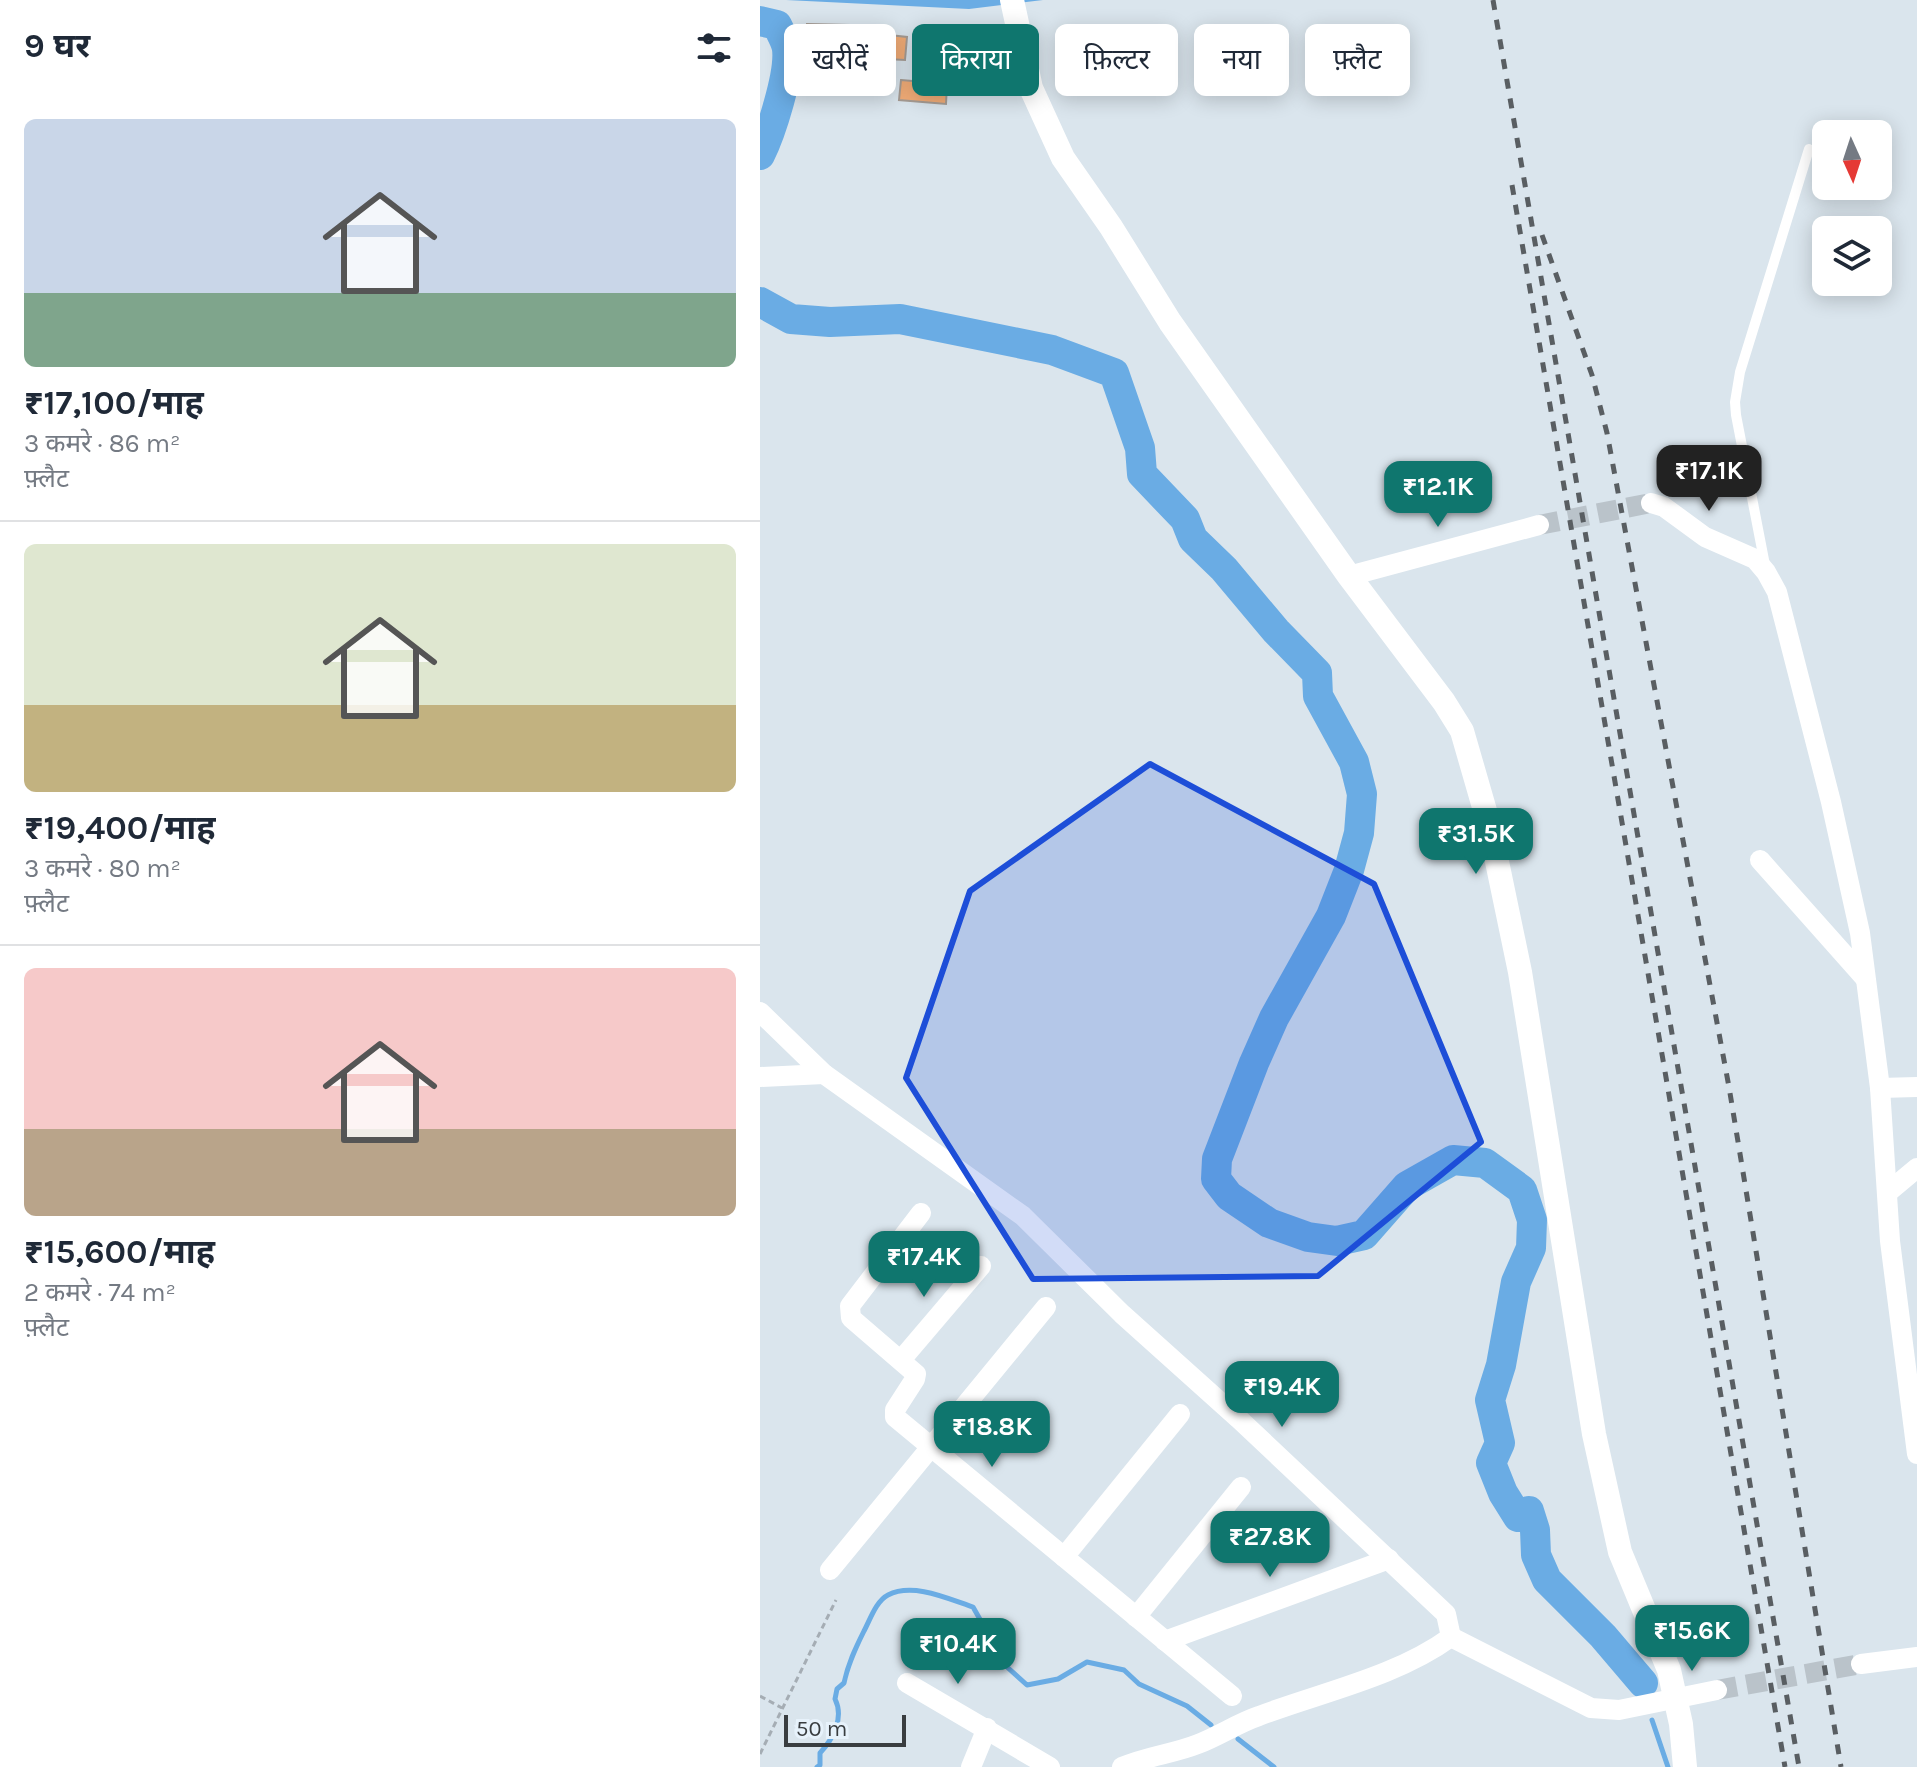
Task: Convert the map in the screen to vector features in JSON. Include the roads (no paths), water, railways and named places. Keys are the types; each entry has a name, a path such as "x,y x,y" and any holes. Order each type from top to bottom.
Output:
{"street":[{"path":"1012,0 1031,88 1063,158 1111,227 1170,322 1462,731 1490,828 1520,972 1594,1434 1620,1552 1669,1670 1677,1699 1685,1767"},
{"path":"1651,503 1664,507 1705,537 1755,559 1777,592 1831,802 1860,933 1880,1088 1890,1241 1917,1454"},
{"path":"1349,576 1539,525"},
{"path":"1760,860 1865,978"},
{"path":"760,1012 824,1074 1023,1216 1122,1314 1446,1614 1451,1637"},
{"path":"760,1077 824,1074"},
{"path":"1880,1088 1917,1087"},
{"path":"1887,1193 1917,1168"},
{"path":"921,1213 850,1306 851,1318 915,1372 916,1377 895,1410 895,1417 1232,1696"},
{"path":"901,1360 981,1266"},
{"path":"830,1570 1046,1307"},
{"path":"1064,1557 1180,1414"},
{"path":"1136,1617 1241,1487"},
{"path":"1165,1641 1389,1559"},
{"path":"1451,1637 1591,1708 1619,1710 1717,1690"},
{"path":"1122,1767 1197,1744 1255,1717 1394,1668 1431,1652 1451,1637"},
{"path":"1861,1664 1917,1657"},
{"path":"907,1683 1050,1767"},
{"path":"971,1767 987,1728"}],"lane":[{"path":"1766,572 1735,402 1740,372 1809,149"}],"water":[{"path":"786,0 1043,0 969,9"}],"waterway":[{"path":"760,21 777,25 786,46 787,60 779,103 760,155"},
{"path":"760,302 791,319 830,322 900,319 1052,350 1114,373 1140,448 1142,474 1185,519 1193,539 1317,673 1318,696 1354,762 1362,794 1359,833 1331,916 1274,1018 1254,1063 1217,1159 1216,1179 1229,1196 1269,1223 1308,1237 1337,1241 1364,1235 1407,1186 1453,1160 1485,1163 1522,1190 1532,1220 1531,1248 1516,1282 1501,1365 1490,1400 1500,1443 1491,1463 1503,1493 1518,1517 1529,1511 1535,1530 1536,1555 1547,1580 1603,1636 1643,1683"},
{"path":"817,1767 820,1765 820,1753 830,1741 838,1720 837,1689 844,1683 852,1657 874,1611 888,1595 898,1591 931,1593 973,1607 1007,1667 1027,1685 1058,1679 1087,1662 1124,1670 1139,1684 1187,1706 1211,1725"},
{"path":"1652,1720 1668,1767"},
{"path":"1238,1739 1274,1767"}],"tunnel":[{"path":"1539,525 1651,503"},
{"path":"1717,1690 1861,1664"}],"railway":[{"path":"1493,0 1799,1767"},
{"path":"1512,185 1785,1767"},
{"path":"1542,235 1592,375 1607,433 1729,1087 1841,1767"}]}
